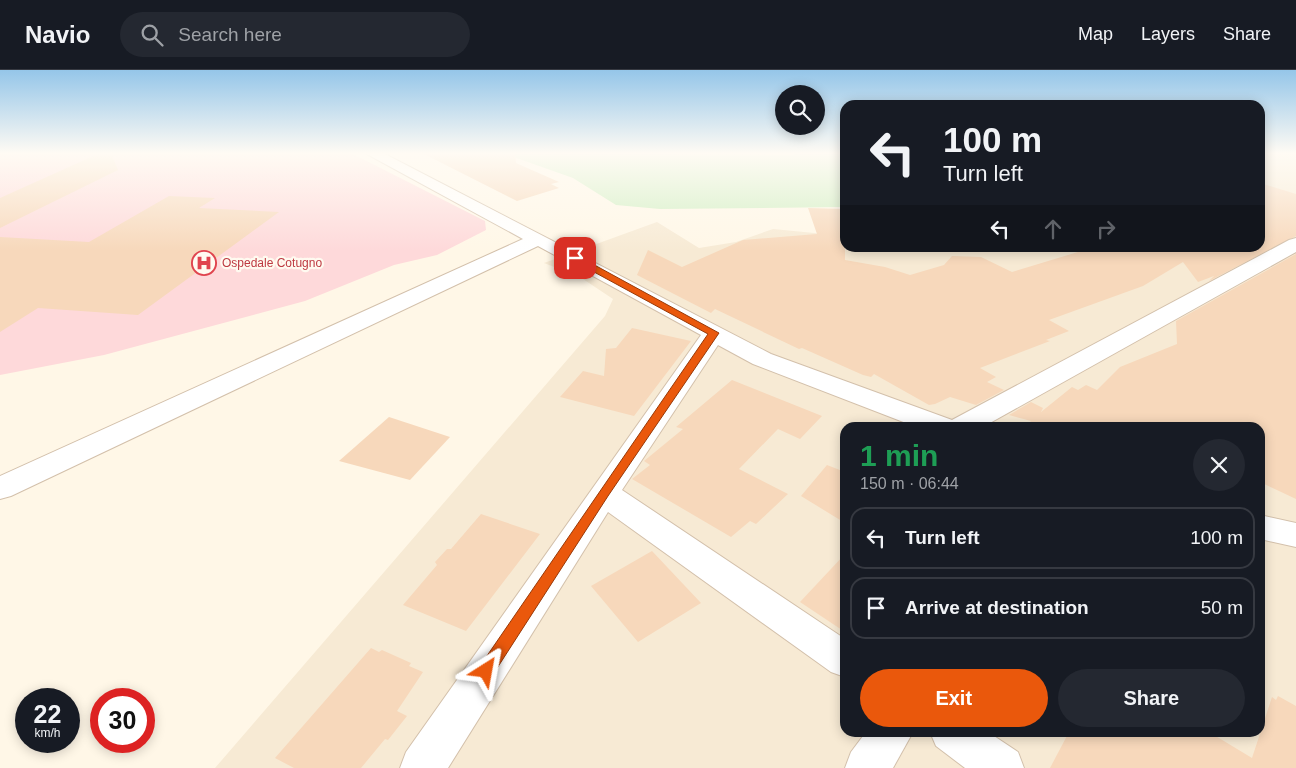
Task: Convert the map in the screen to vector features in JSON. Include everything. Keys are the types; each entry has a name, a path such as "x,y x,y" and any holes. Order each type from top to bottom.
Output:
{"street":[{"path":"436,186 538,238 762,359 930,422"},
{"path":"0,488 538,238"},
{"path":"969,422 1296,244"},
{"path":"422,768 604,493 714,333"},
{"path":"604,493 840,657"},
{"path":"1265,528 1296,535"},
{"path":"868,768 889,737"},
{"path":"958,737 1002,768"}],"shaded area":[{"name":"Ospedale Cotugno","path":"0,186 415,186 485,221 486,230 437,255 394,265 305,301 104,355 0,375"},
{"path":"1265,186 1296,186 1296,768 215,768 605,316 613,299 580,277 544,263 657,222 699,248 736,242 773,229 840,236 840,252 1265,252"}],"green space":[{"path":"585,186 840,186 840,207 660,209 616,205"}],"building":[{"path":"28,186 86,186 0,228 0,198"},
{"path":"486,186 554,186 559,188 517,201"},
{"path":"1265,186 1296,194 1296,236 1209,281 1214,276 1198,282 1183,262 1143,286 1049,320 1069,331 1046,340 1050,341 980,368 996,377 987,382 1004,390 976,405 950,397 929,405 874,374 871,377 863,375 802,348 799,349 715,309 711,313 637,275 648,250 682,267 743,240 817,234 808,208 840,209 840,252 845,252 845,260 885,267 910,275 944,265 952,256 981,257 1012,272 1078,252 1265,252"},
{"path":"169,196 215,198 199,208 279,212 138,315 38,308 0,332 0,237 89,242"},
{"path":"1296,254 1296,499 1265,484 1265,422 1030,422 1031,421 1009,415 1031,402 1043,408 1041,412 1072,387 1078,390 1086,385 1097,390 1120,367 1177,344 1176,321"},
{"path":"632,328 691,341 634,416 560,397 583,371 604,376 606,349 616,348"},
{"path":"732,380 822,416 800,439 778,429 739,469 788,494 756,524 750,521 731,537 632,479 650,465 644,461 683,429 676,427"},
{"path":"389,417 450,437 410,480 339,461"},
{"path":"827,465 840,470 840,520 801,496"},
{"path":"481,514 540,534 466,631 403,605 437,565 435,562 447,549 451,549"},
{"path":"652,551 701,603 638,642 591,586"},
{"path":"840,559 840,629 800,602"},
{"path":"371,648 379,652 382,650 411,663 409,666 423,672 397,711 407,716 388,740 385,739 361,768 294,768 275,758"},
{"path":"1278,696 1296,706 1296,768 1050,768 1066,737 1217,737 1252,758 1259,737 1265,737 1265,718 1272,697 1276,700"}],"place":[{"name":"Ospedale Cotugno","path":"204,263"}],"route":[{"path":"486,671 604,493 714,333 575,258"}]}
